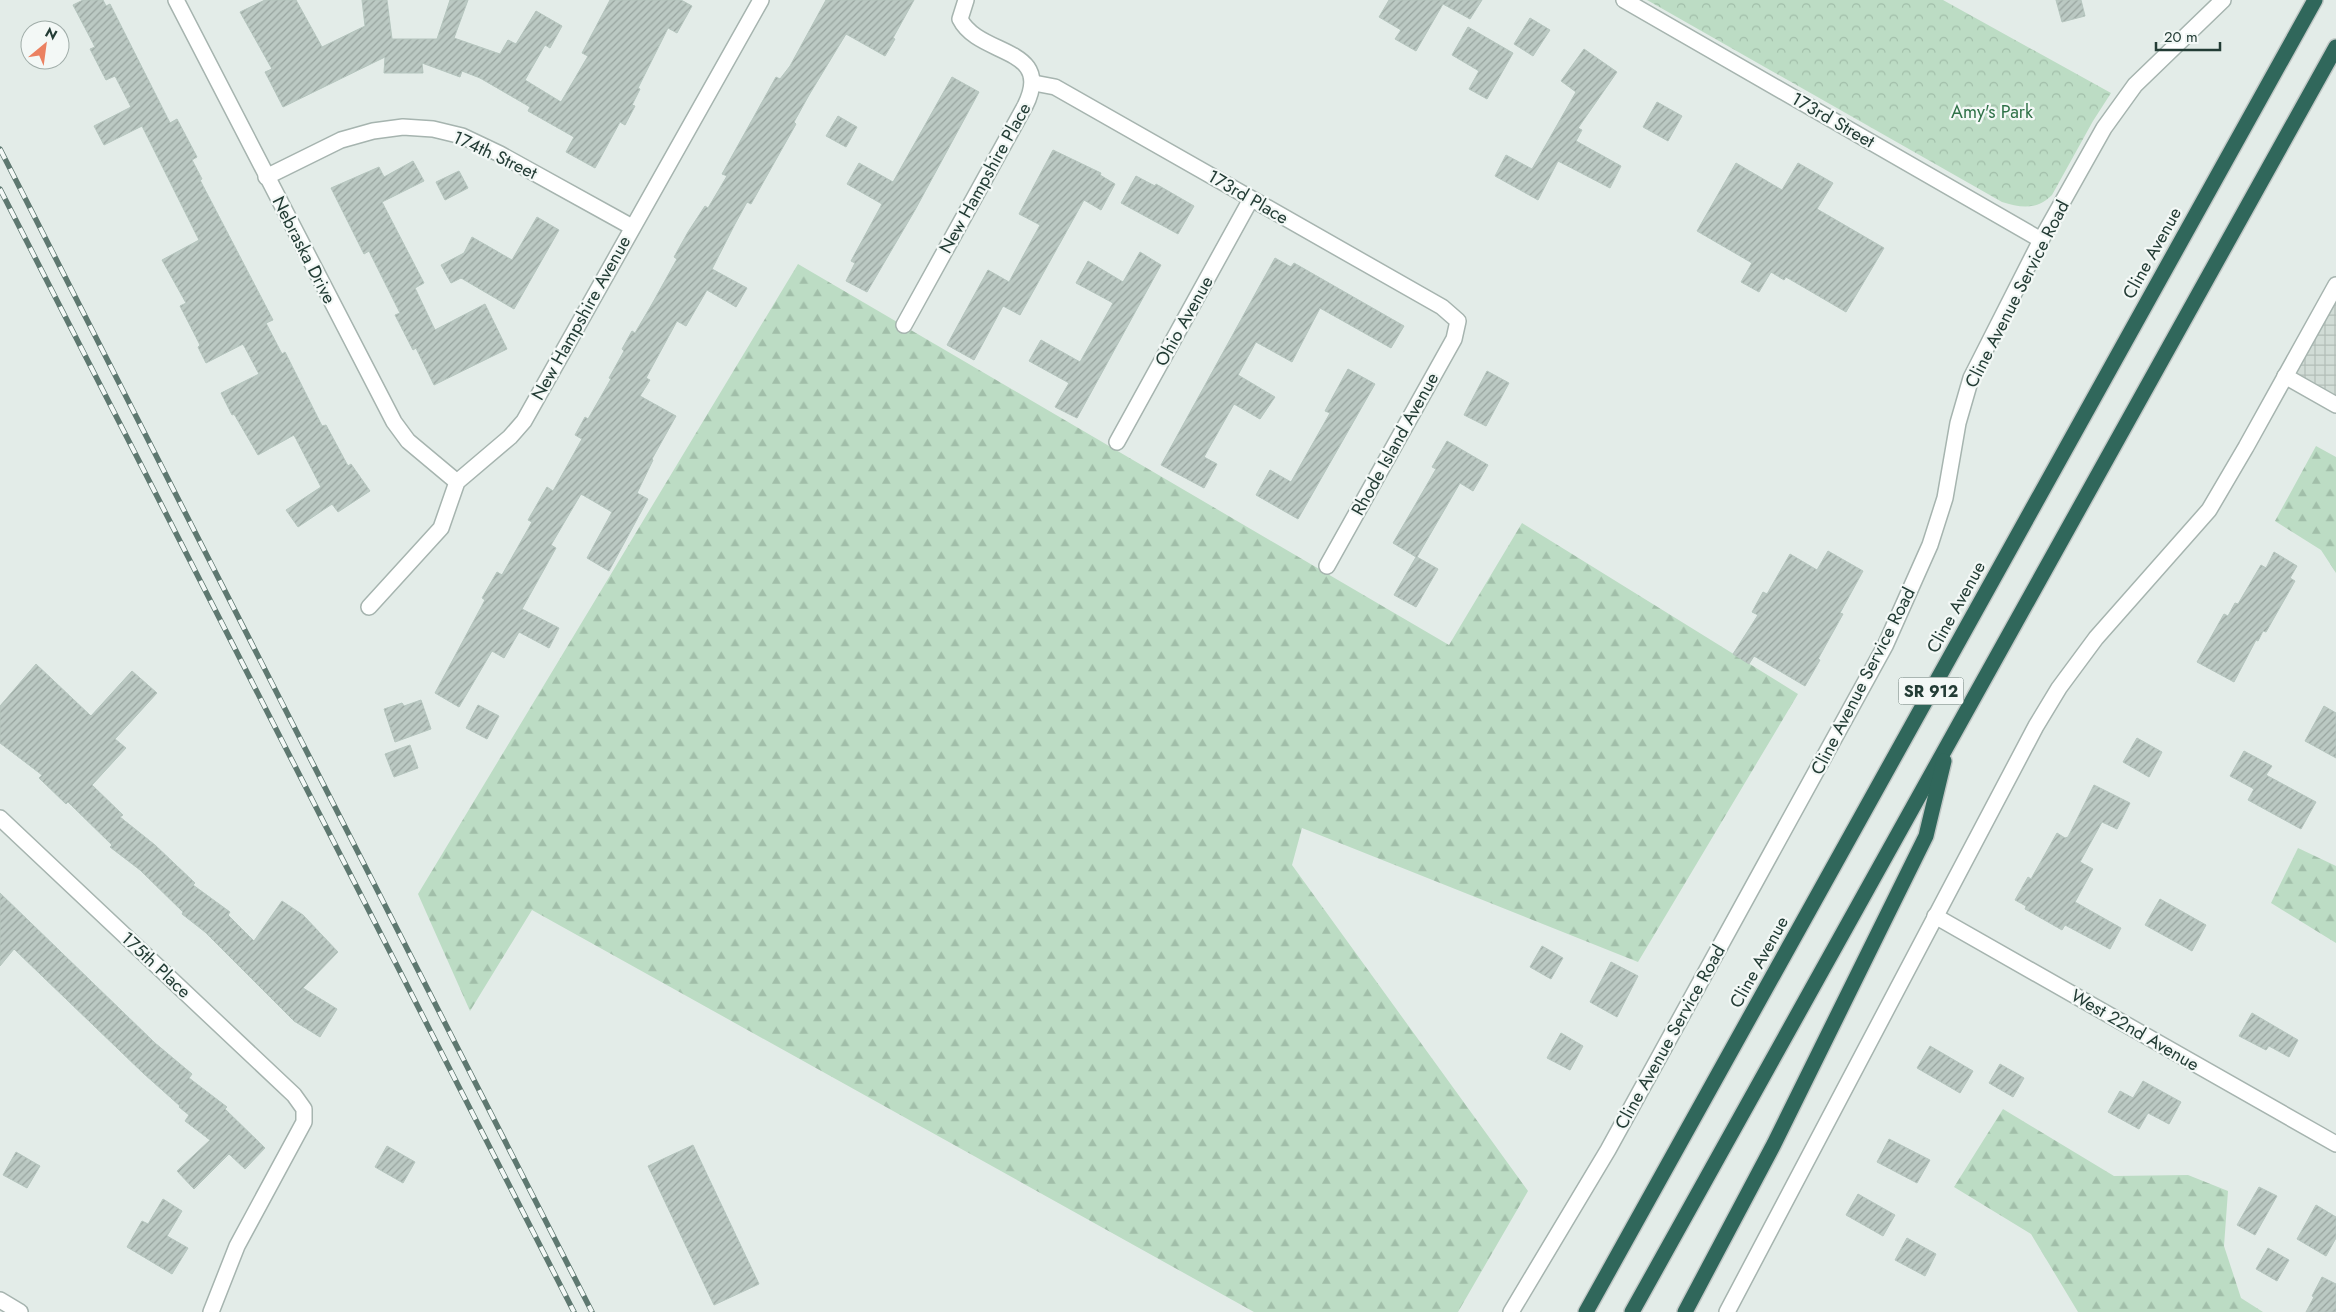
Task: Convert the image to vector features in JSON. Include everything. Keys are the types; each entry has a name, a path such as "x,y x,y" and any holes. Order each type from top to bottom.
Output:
{"highway":[{"name":"Cline Avenue","path":"1586,1312 2315,0"},
{"name":"SR 912","path":"1632,1312 2336,47"},
{"path":"1685,1312 1774,1144 1926,836 1950,740"}],"street":[{"name":"Nebraska Drive","path":"176,0 394,422 408,441 457,482"},
{"name":"New Hampshire Avenue","path":"457,482 510,437 524,421 761,0"},
{"name":"New Hampshire Place","path":"904,325 1025,106 1034,83 1032,74 1027,66 1016,57 975,34 963,24 960,18 966,0"},
{"name":"173rd Street","path":"1624,0 2041,240"},
{"name":"Cline Avenue Service Road","path":"1511,1312 1608,1150 1885,646 1930,545 1945,498 1958,422 1971,378 2041,240 2104,128 2135,85 2223,0"},
{"name":"173rd Place","path":"1034,83 1055,87 1442,307 1458,322"},
{"name":"174th Street","path":"266,176 341,140 374,131 403,127 433,129 462,136 500,154 632,227"},
{"name":"Ohio Avenue","path":"1117,442 1251,199"},
{"path":"1727,1312 2047,706 2096,638 2209,510 2336,285"},
{"name":"Rhode Island Avenue","path":"1327,566 1454,339 1458,322"},
{"path":"2285,376 2336,404"},
{"path":"369,607 441,528 457,482"},
{"name":"175th Place","path":"0,818 301,1103 305,1116 299,1132 237,1246 211,1312"},
{"name":"West 22nd Avenue","path":"1935,916 2336,1144"},
{"path":"0,1300 20,1312"}],"shaded area":[{"path":"2336,278 2336,404 2285,376"}],"green space":[{"name":"Amy's Park","path":"1647,0 1943,0 2111,93 2093,121 2052,195 2035,205 2016,206 2002,202"},
{"path":"798,264 1449,645 1522,523 1798,694 1638,962 1302,828 1292,865 1528,1191 1458,1312 1254,1312 532,910 470,1011 418,894"},
{"path":"2316,446 2336,457 2336,573 2321,550 2275,521"},
{"path":"2298,848 2336,866 2336,943 2271,903"},
{"path":"2003,1109 2114,1176 2188,1175 2228,1191 2224,1246 2241,1298 2263,1312 2078,1312 2031,1234 1954,1187"}],"building":[{"path":"83,0 103,0 106,6 110,4 170,123 177,119 197,157 192,160 202,179 200,180 273,320 266,323 282,354 285,352 322,426 326,425 348,466 351,464 370,491 338,512 332,504 298,527 286,510 321,487 294,435 258,455 234,414 232,415 221,393 259,374 243,344 206,363 198,347 200,345 180,306 186,303 162,260 199,240 142,126 104,145 94,126 131,107 115,76 106,80 90,49 95,47 73,5"},
{"path":"265,0 296,0 322,47 365,26 362,0 387,0 392,39 437,39 450,0 468,0 454,38 500,54 508,40 516,44 536,11 562,26 550,48 545,45 525,80 561,102 588,56 582,53 610,0 681,0 692,6 677,33 668,28 638,88 640,89 632,105 635,106 625,125 620,122 595,168 566,152 574,137 528,111 530,107 480,78 462,71 460,77 422,63 423,73 384,73 385,57 283,107 265,72 272,69 240,12"},
{"path":"826,0 914,0 885,56 846,34 809,95 794,122 796,124 751,204 747,202 712,269 747,288 736,307 707,290 686,326 677,321 646,378 650,380 640,396 676,416 652,459 637,493 648,499 609,571 587,558 612,512 581,494 551,545 556,548 522,609 559,628 549,648 519,632 504,658 492,651 459,707 435,693 485,600 482,598 497,572 502,575 532,522 528,520 547,487 553,491 582,439 575,435 585,417 588,419 611,379 609,378 624,351 622,349 632,331 635,333 652,304 677,259 674,257 688,232 705,206 708,208 727,176 722,174 776,77 780,79 790,66"},
{"path":"1389,0 1482,0 1470,19 1443,4 1416,51 1395,39 1401,30 1379,17"},
{"path":"2056,0 2081,0 2085,16 2062,22"},
{"path":"1530,18 1550,30 1533,56 1514,44"},
{"path":"1468,27 1513,53 1487,99 1469,89 1479,71 1452,55"},
{"path":"1584,49 1617,72 1578,128 1582,130 1576,141 1621,166 1610,188 1558,161 1538,200 1495,176 1506,155 1532,169 1576,92 1561,81"},
{"path":"952,77 979,92 915,210 867,292 846,281 855,263 851,261 882,204 847,184 859,163 893,182"},
{"path":"1657,102 1682,116 1668,141 1643,127"},
{"path":"838,116 857,127 846,147 826,136"},
{"path":"1053,150 1101,173 1100,175 1115,184 1101,210 1084,200 1020,315 1003,306 974,360 947,345 988,270 1009,282 1040,225 1019,214"},
{"path":"413,161 424,181 382,202 424,283 415,288 435,330 485,304 507,349 434,385 416,348 413,350 395,315 400,313 369,251 364,254 331,188 379,167 384,177"},
{"path":"1736,163 1782,190 1798,163 1833,183 1817,209 1884,248 1846,312 1786,277 1784,280 1771,272 1759,292 1741,282 1752,263 1697,231"},
{"path":"459,171 468,188 445,200 436,182"},
{"path":"1136,176 1155,186 1156,184 1194,206 1178,234 1121,203"},
{"path":"537,217 559,230 514,309 461,278 451,283 441,265 464,253 472,237 512,260"},
{"path":"1140,252 1161,265 1077,418 1055,407 1069,383 1029,361 1041,340 1080,362 1113,303 1076,283 1088,261 1123,282"},
{"path":"1275,258 1291,267 1294,263 1404,326 1391,348 1320,308 1292,362 1256,342 1238,375 1275,397 1260,419 1234,404 1204,457 1217,464 1204,488 1161,465"},
{"path":"1348,369 1375,384 1298,519 1256,495 1270,470 1291,482 1330,413 1325,411"},
{"path":"1487,371 1509,383 1486,426 1464,415"},
{"path":"1447,441 1488,465 1473,491 1460,483 1417,557 1438,569 1416,607 1394,595 1416,557 1393,543 1436,469 1432,467"},
{"path":"1828,551 1863,571 1840,613 1843,614 1818,659 1820,660 1805,686 1754,656 1749,664 1733,654 1758,615 1752,612 1763,592 1767,594 1790,554 1817,570"},
{"path":"2274,552 2297,566 2290,578 2295,581 2266,632 2263,631 2258,641 2256,640 2234,682 2197,662 2224,614 2228,616 2235,603 2238,604 2261,565 2266,568"},
{"path":"36,664 91,716 132,671 157,693 115,739 126,748 92,785 123,815 120,817 155,845 195,883 193,885 230,912 228,915 254,941 282,901 303,915 338,952 303,988 337,1009 320,1037 294,1021 205,932 182,914 183,912 140,870 110,847 112,845 68,802 66,804 39,778 42,775 0,743 0,706"},
{"path":"421,700 431,729 395,742 384,709 402,703 404,706"},
{"path":"478,705 499,716 487,739 466,728"},
{"path":"2324,706 2336,713 2336,758 2305,741"},
{"path":"2137,738 2162,752 2149,777 2123,762"},
{"path":"410,745 418,768 394,777 385,754"},
{"path":"2244,751 2272,766 2266,775 2316,802 2301,829 2248,800 2254,789 2230,776"},
{"path":"2094,785 2130,803 2117,829 2102,822 2080,862 2093,869 2075,902 2121,928 2110,949 2065,925 2062,930 2025,909 2026,906 2015,900 2028,877 2031,879 2057,833 2065,838 2068,837"},
{"path":"0,893 155,1043 192,1074 189,1078 227,1107 225,1109 265,1148 245,1169 229,1154 194,1189 177,1171 210,1140 185,1121 189,1115 14,949 0,966"},
{"path":"2160,899 2206,925 2192,951 2145,925"},
{"path":"1542,946 1563,958 1551,979 1530,967"},
{"path":"1611,962 1638,976 1617,1017 1590,1002"},
{"path":"2252,1013 2298,1040 2289,1057 2269,1046 2266,1050 2239,1036"},
{"path":"1561,1033 1583,1046 1570,1070 1547,1058"},
{"path":"1930,1046 1973,1071 1960,1093 1917,1068"},
{"path":"2000,1064 2024,1078 2013,1097 1989,1083"},
{"path":"2143,1081 2181,1102 2169,1124 2148,1113 2139,1129 2108,1112 2120,1091 2133,1098"},
{"path":"1889,1139 1930,1160 1917,1183 1877,1162"},
{"path":"693,1145 759,1284 714,1305 648,1166"},
{"path":"387,1146 415,1162 403,1183 375,1167"},
{"path":"16,1152 40,1166 27,1188 3,1175"},
{"path":"2259,1187 2277,1196 2255,1235 2237,1225"},
{"path":"1858,1194 1895,1215 1883,1236 1846,1215"},
{"path":"163,1199 182,1211 167,1236 188,1248 172,1274 127,1247 142,1221 148,1224"},
{"path":"2316,1205 2336,1217 2336,1238 2326,1256 2297,1239"},
{"path":"1907,1238 1936,1254 1925,1276 1895,1260"},
{"path":"2268,1248 2289,1260 2277,1281 2256,1269"},
{"path":"2322,1277 2336,1284 2336,1312 2306,1312 2314,1297 2312,1296"}],"railway":[{"path":"0,149 592,1312"},
{"path":"0,189 574,1312"}]}
